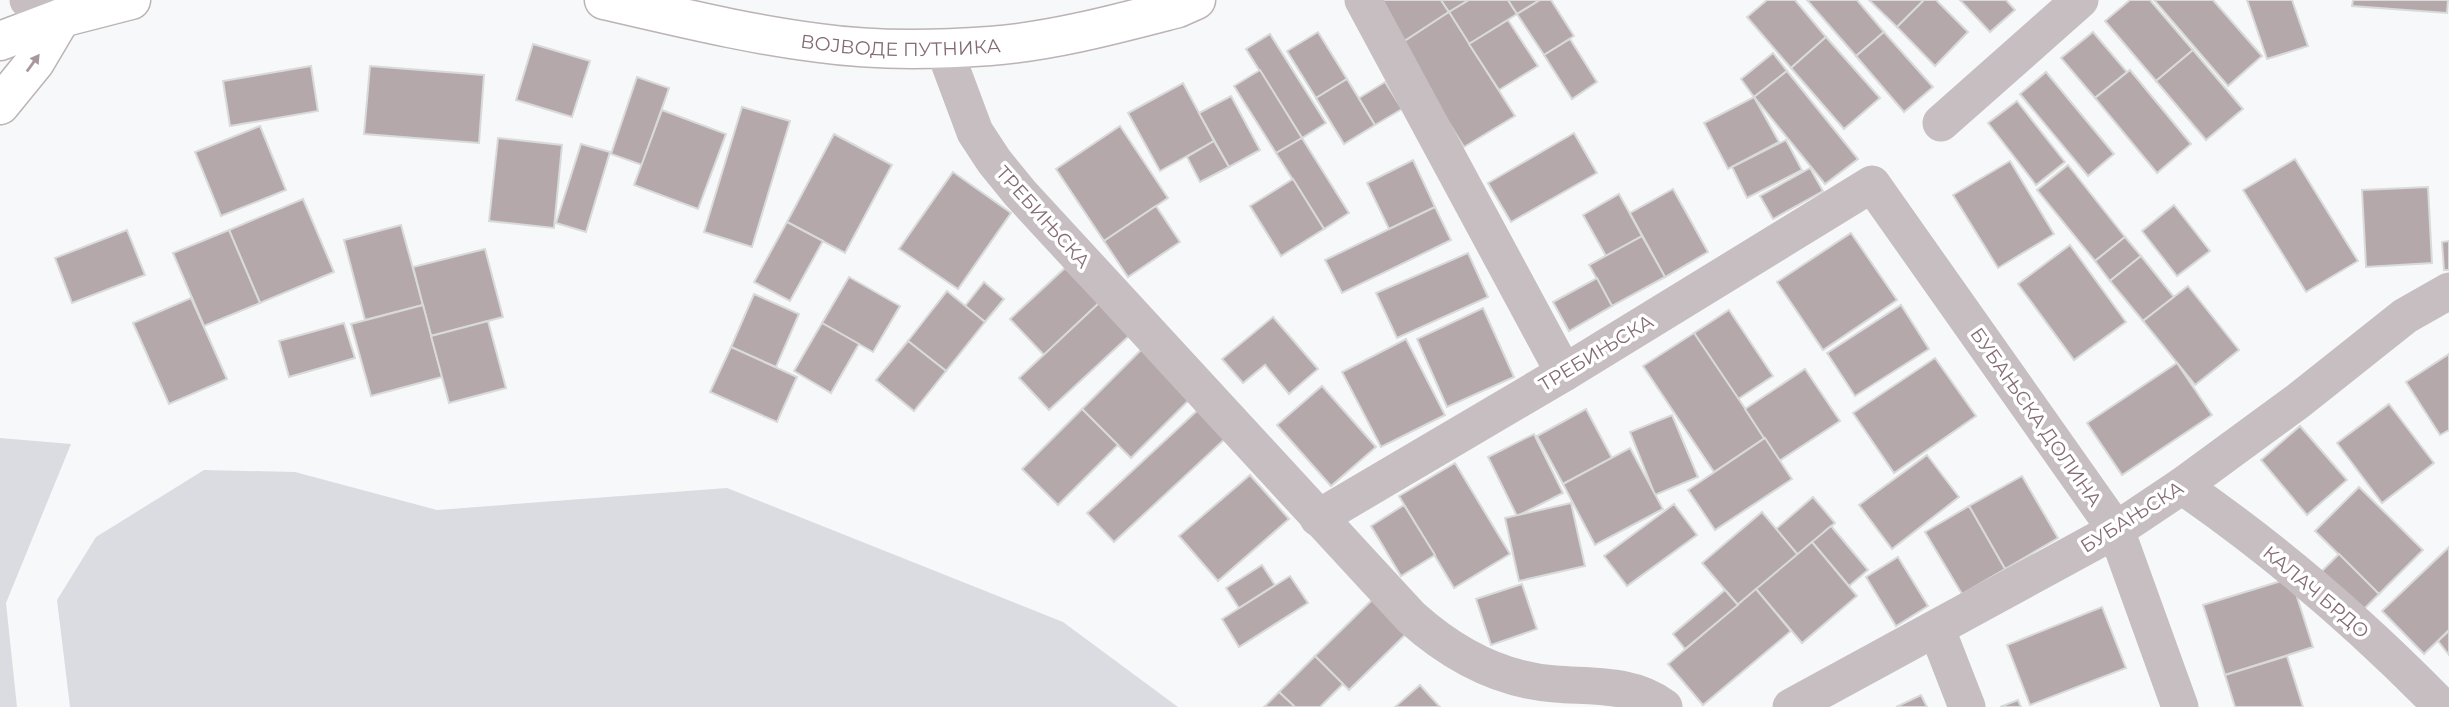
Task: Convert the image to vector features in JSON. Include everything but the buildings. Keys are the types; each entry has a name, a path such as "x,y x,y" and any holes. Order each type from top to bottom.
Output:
{"street":[{"path":"28,0 61,18"},
{"path":"0,41 61,18 131,0"},
{"name":"ВОЈВОДЕ ПУТНИКА","path":"604,0 821,44 944,49 1057,37 1178,8 1196,0"},
{"path":"1363,0 1564,373"},
{"path":"1941,123 2080,0"},
{"path":"0,105 35,62 61,18"},
{"name":"ТРЕБИЊСКА","path":"944,49 975,132 1020,193 1411,617 1451,649 1484,667 1518,678 1553,684 1604,685 1644,696 1664,707"},
{"name":"ТРЕБИЊСКА","path":"1318,518 1564,373 1872,184"},
{"name":"БУБАЊСКА ДОЛИНА","path":"1872,184 2116,530 2180,707"},
{"name":"БУБАЊСКА","path":"1791,707 2116,530 2182,486 2298,401 2404,316 2449,291"},
{"name":"КАЛАЧ БРДО","path":"2182,486 2229,518 2307,583 2391,656 2442,707"},
{"path":"1937,629 1967,707"}],"shaded area":[{"path":"0,438 71,444 6,603 17,707 0,707"},
{"path":"204,470 295,472 437,510 727,488 1063,622 1178,707 70,707 57,600 96,537"}]}
